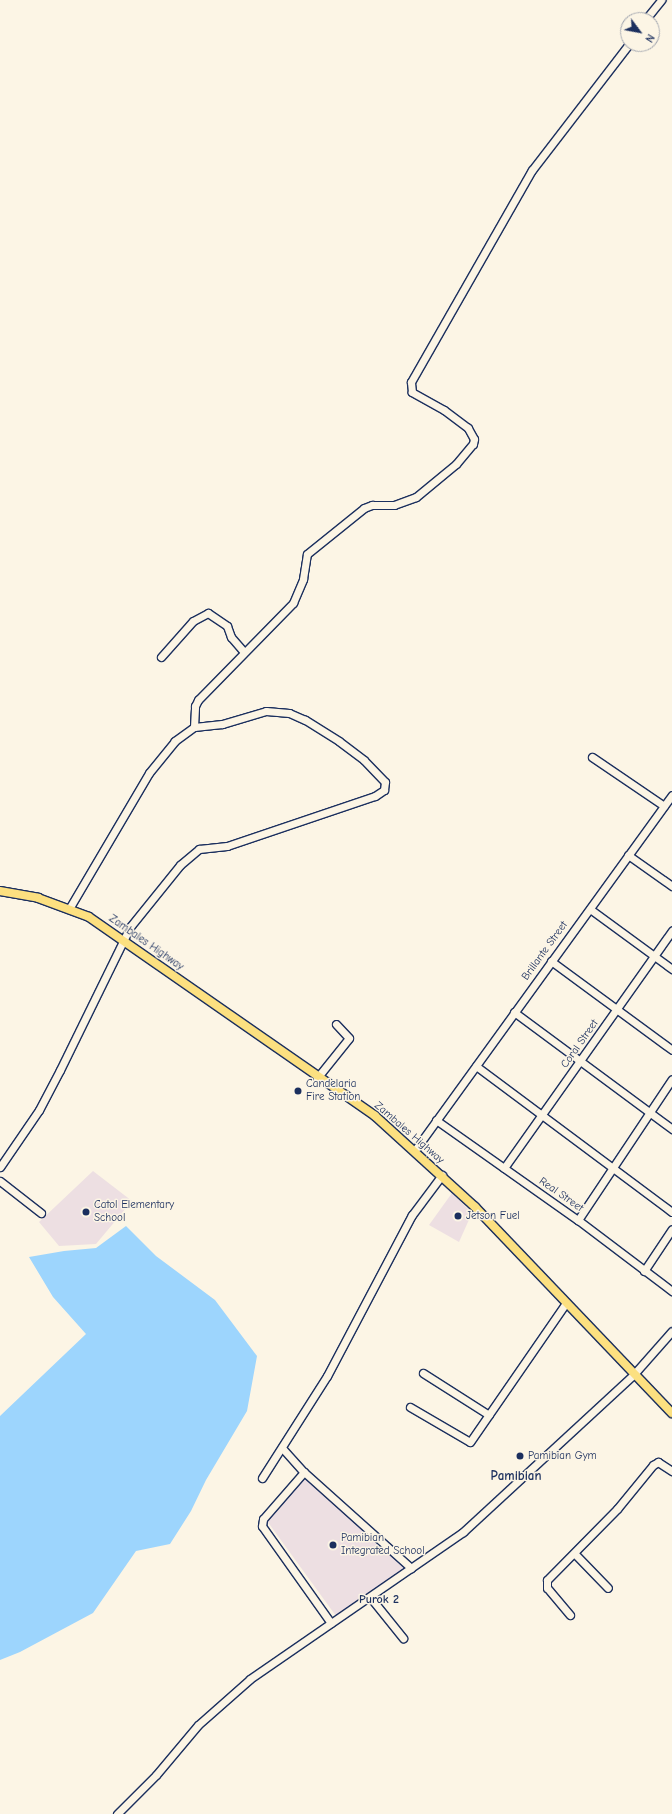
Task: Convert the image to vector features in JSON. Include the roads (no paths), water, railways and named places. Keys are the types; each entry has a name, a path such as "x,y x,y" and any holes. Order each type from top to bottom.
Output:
{"main road":[{"name":"Zambales Highway","path":"0,891 38,898 70,907 124,939 317,1078 375,1116 415,1150 495,1227 672,1413"}],"street":[{"path":"651,12 661,0"},
{"path":"194,728 195,706 198,700 293,604 303,579 305,559 312,549 364,508 372,505 399,504 416,497 456,464 473,444 472,434 468,428 444,410 412,392 409,388 411,382 532,170 623,52"},
{"path":"161,657 193,621 208,613 226,626 231,637 244,652"},
{"path":"0,1167 39,1110 130,927 171,875 199,849 227,846 375,796 385,788 382,778 340,741 305,720 289,713 266,711 222,724 194,728 175,741 149,773 70,907"},
{"path":"592,757 668,804"},
{"name":"Brillante Street","path":"415,1150 628,855 668,804 672,795"},
{"path":"628,855 672,886"},
{"path":"590,909 672,969"},
{"name":"Coral Street","path":"504,1168 672,931"},
{"path":"551,961 672,1050"},
{"path":"514,1012 672,1129"},
{"path":"317,1078 348,1038 336,1024"},
{"path":"476,1066 672,1212"},
{"path":"578,1220 672,1079"},
{"name":"Real Street","path":"436,1120 578,1220 672,1291"},
{"path":"262,1478 283,1449 327,1376 412,1215 442,1175"},
{"path":"0,1181 42,1213"},
{"path":"644,1271 672,1229"},
{"path":"410,1407 468,1442 489,1415 566,1303"},
{"path":"117,1814 156,1775 198,1725 250,1679 463,1532 634,1374 672,1331"},
{"path":"423,1373 489,1415"},
{"path":"283,1449 304,1472 411,1568"},
{"path":"570,1615 546,1584 550,1576 575,1554 617,1509 653,1465 658,1462 672,1471"},
{"path":"304,1472 263,1519 262,1526 331,1623"},
{"path":"575,1554 608,1588"},
{"path":"370,1597 403,1638"}],"water":[{"path":"126,1226 156,1256 215,1300 257,1356 247,1411 206,1480 191,1511 170,1544 136,1551 93,1613 20,1652 0,1660 0,1416 86,1334 53,1297 29,1257 64,1251 96,1248"}],"place":[{"name":"Candelaria Fire Station","path":"298,1091"},
{"name":"Catol Elementary School","path":"86,1212"},
{"name":"Jetson Fuel","path":"458,1216"},
{"name":"Pamibian Gym","path":"520,1456"},
{"name":"Pamibian Integrated School","path":"333,1545"}],"district":[{"name":"Pamibian","path":"516,1476"},
{"name":"Purok 2","path":"379,1600"}]}
